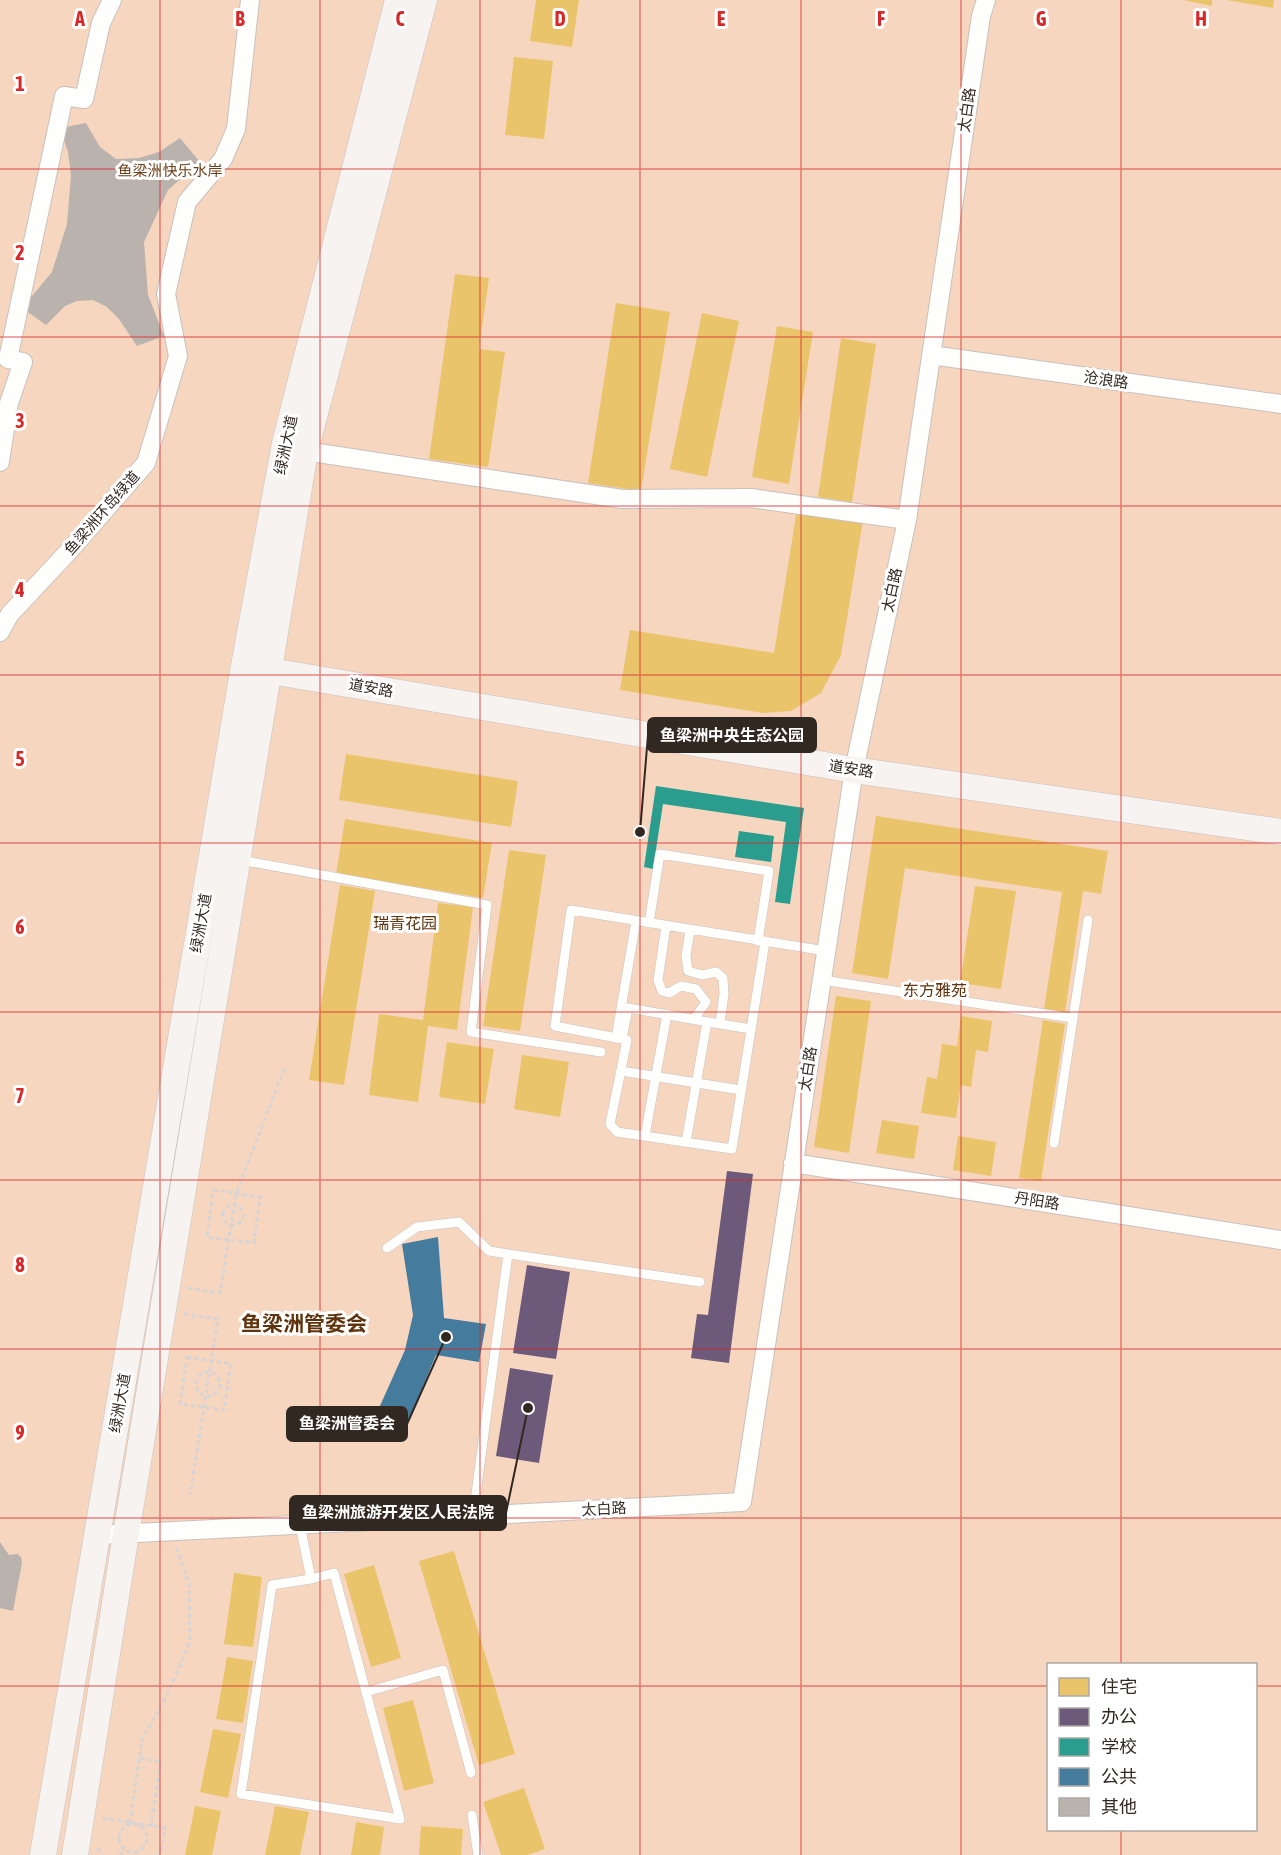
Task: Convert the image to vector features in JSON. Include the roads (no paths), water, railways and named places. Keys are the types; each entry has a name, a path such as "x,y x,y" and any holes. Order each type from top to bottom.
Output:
{"main road":[{"name":"绿洲大道","path":"75,1855 238,860 257,668 285,444 398,0"},
{"name":"绿洲大道","path":"43,1855 97,1535 257,668 305,451 424,0"},
{"name":"道安路","path":"257,668 854,770 1281,832"}],"street":[{"path":"0,462 2,436 9,403 23,362 8,359 64,96 84,99 101,23 112,0"},
{"name":"鱼梁洲环岛绿道","path":"0,632 10,614 146,463 178,356 166,294 187,202 223,159 236,129 250,0"},
{"name":"太白路","path":"97,1535 742,1502 854,770 907,520 981,16 986,0"},
{"name":"沧浪路","path":"931,355 1281,404"},
{"path":"305,451 622,499 751,498 907,520"},
{"name":"丹阳路","path":"793,1163 1281,1240"}],"lane":[{"path":"650,923 660,854 769,871 762,942 751,1029 732,1149 686,1143 617,1132 610,1124 627,1040 555,1026 571,910 762,942 826,951"},
{"path":"238,860 487,905 471,1032 601,1052"},
{"path":"1053,1143 1088,920"},
{"path":"619,1038 636,921"},
{"path":"666,926 658,980 662,991 669,993 681,986 696,989 706,1002 694,1019"},
{"path":"690,930 686,956 688,971 702,975 716,972 723,978 724,994 720,1024"},
{"path":"822,980 1072,1018"},
{"path":"619,1038 628,1008 751,1029"},
{"path":"645,1136 667,1014"},
{"path":"686,1143 707,1022"},
{"path":"621,1071 741,1090"},
{"path":"387,1248 417,1227 459,1222 489,1251 700,1282"},
{"path":"473,1516 508,1254"},
{"path":"300,1525 311,1579"},
{"path":"334,1574 400,1818 241,1794 272,1585 311,1579 334,1574"},
{"path":"366,1692 442,1670 471,1773"},
{"path":"472,1815 478,1855"}],"place":[{"name":"鱼梁洲中央生态公园","path":"640,832"},
{"name":"鱼梁洲管委会","path":"446,1337"},
{"name":"鱼梁洲旅游开发区人民法院","path":"528,1408"}],"district":[{"name":"瑞青花园","path":"405,923"},
{"name":"东方雅苑","path":"935,990"},
{"name":"鱼梁洲管委会","path":"304,1324"}],"park label":[{"name":"鱼梁洲快乐水岸","path":"170,171"}]}
